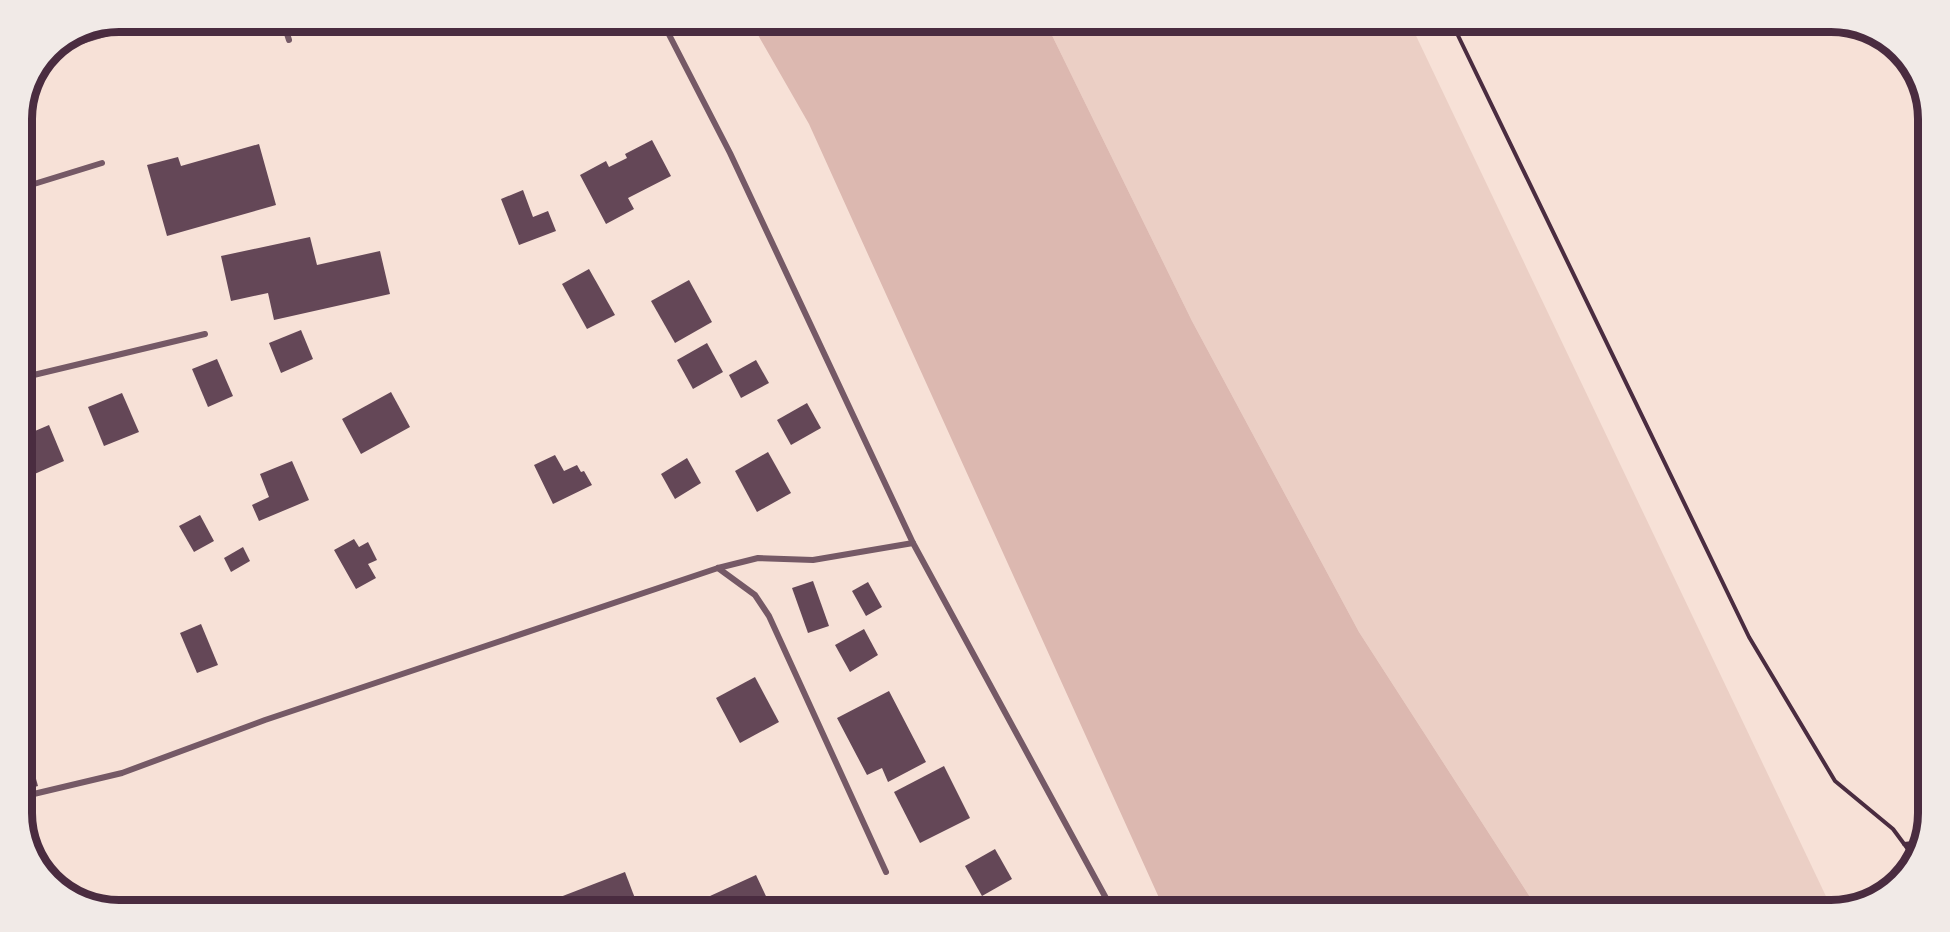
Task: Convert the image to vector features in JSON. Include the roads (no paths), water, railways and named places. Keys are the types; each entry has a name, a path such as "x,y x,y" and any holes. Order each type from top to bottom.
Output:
{"street":[{"path":"75,43 110,32"},
{"path":"286,32 289,40"},
{"path":"668,32 730,153 914,543 1108,901"},
{"path":"32,185 102,163"},
{"path":"32,375 205,334"},
{"path":"32,794 122,772 265,720 718,568 758,558 813,560 914,543"},
{"path":"718,568 755,595 769,616 886,872"}]}
